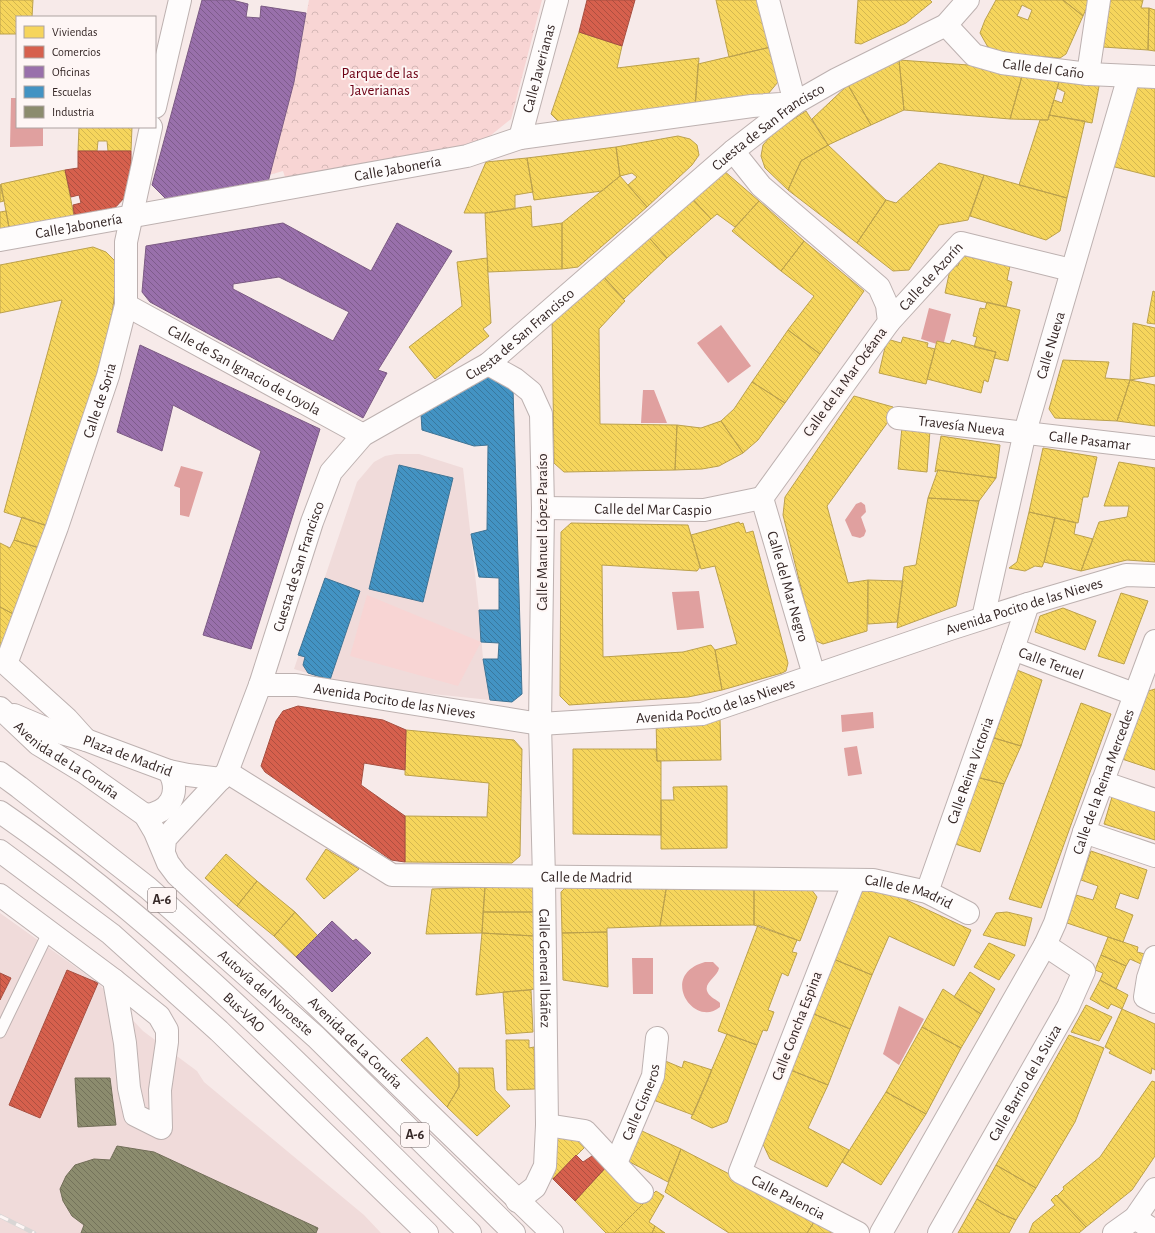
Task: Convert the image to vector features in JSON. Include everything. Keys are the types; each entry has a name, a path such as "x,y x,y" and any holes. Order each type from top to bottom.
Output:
{"main road":[{"path":"156,103 180,0"},
{"path":"768,0 795,103"},
{"name":"Cuesta de San Francisco","path":"164,850 165,840 173,830 224,776 260,685 312,522 330,472 363,435 488,364 733,152 795,103 838,79 946,25 968,0"},
{"path":"1088,74 1099,0"},
{"name":"Calle Javerianas","path":"520,138 556,4"},
{"name":"Calle del Caño","path":"946,25 974,54 1002,63 1088,74 1155,78"},
{"name":"Calle Nueva","path":"983,618 1025,432 1071,270 1129,76"},
{"name":"Calle Jabonería","path":"0,240 52,229 101,223 133,215 468,156 520,138 752,106 795,103"},
{"name":"Calle de Soria","path":"6,664 57,527 106,384 126,305 126,242 151,128"},
{"name":"Calle de la Mar Océana","path":"733,152 761,186 878,287 887,305 889,322 762,498"},
{"name":"Calle de Azorín","path":"889,322 961,243 1071,270"},
{"name":"Calle de San Ignacio de Loyola","path":"126,305 363,435"},
{"name":"Calle Manuel López Paraíso","path":"488,364 515,379 531,392 541,414 543,508 540,724"},
{"name":"Travesía Nueva","path":"898,418 1025,432"},
{"name":"Calle Pasamar","path":"1025,432 1155,448"},
{"name":"Calle del Mar Caspio","path":"543,508 704,510 762,498"},
{"name":"Calle del Mar Negro","path":"762,498 814,675"},
{"name":"Avenida Pocito de las Nieves","path":"260,685 296,686 540,724 702,714 1028,604 1126,575 1155,576"},
{"name":"Calle Teruel","path":"1028,604 1013,649 1134,694"},
{"name":"Calle de la Reina Mercedes","path":"1045,945 1055,923 1084,832 1134,694 1150,669 1155,641"},
{"name":"Calle Reina Victoria","path":"927,892 1013,649"},
{"name":"Plaza de Madrid","path":"6,664 67,719 86,740 170,771 173,777 175,791 171,802 160,811 139,811"},
{"name":"Avenida de La Coruña","path":"1,709 47,729 86,740"},
{"name":"Avenida de La Coruña","path":"1,709 38,744 84,772 139,811"},
{"name":"Calle General Ibáñez","path":"518,1201 535,1187 545,1166 547,1125 544,878 540,724"},
{"path":"170,771 188,775 224,776"},
{"name":"Autovía del Noroeste","path":"0,774 19,786 148,888 310,1032 514,1233"},
{"name":"Calle de Madrid","path":"224,776 392,875 544,878 873,880 927,892 968,912"},
{"path":"1102,782 1155,800"},
{"path":"139,811 156,832 164,850"},
{"name":"Bus-VAO","path":"0,812 111,895 243,1009 470,1233"},
{"path":"1084,832 1155,856"},
{"name":"Avenida de La Coruña","path":"164,850 168,863 177,875 295,984 552,1233"},
{"path":"0,851 111,934 219,1031 427,1233"},
{"name":"Calle Concha Espina","path":"740,1172 854,881"},
{"path":"0,895 114,980 159,1016 167,1030 167,1042 160,1090 161,1128 135,1114 129,1088 125,1043 114,980"},
{"path":"881,1233 1045,945"},
{"name":"Calle Barrio de la Suiza","path":"939,1233 1068,1007 1084,971 1045,945"},
{"path":"1150,1000 1148,978 1155,957"},
{"name":"Calle Cisneros","path":"616,1163 653,1076 657,1038"},
{"name":"Calle Cisneros","path":"547,1125 585,1131 642,1192"},
{"name":"Calle Palencia","path":"740,1172 858,1233"},
{"path":"1114,1233 1135,1218 1155,1189"},
{"path":"1135,1218 1155,1231"}],"lane":[{"path":"0,1032 48,931"}],"shaded area":[{"path":"11,98 16,98 16,128 43,128 43,146 10,147"},
{"path":"929,308 951,314 943,346 921,339"},
{"path":"721,325 751,366 728,383 697,343"},
{"path":"643,390 654,390 667,423 641,423"},
{"path":"396,454 419,454 463,468 483,659 490,700 346,685 294,669 357,482 374,462 385,456"},
{"path":"181,466 203,472 189,517 180,515 180,488 174,486"},
{"path":"861,502 865,505 866,512 861,517 866,531 864,536 860,538 852,536 845,520 856,504"},
{"path":"699,591 704,628 677,630 672,592"},
{"path":"873,712 874,728 842,732 841,715"},
{"path":"857,746 862,774 848,776 844,748"},
{"path":"0,913 98,983 143,1031 197,1071 204,1082 364,1215 381,1233 0,1233"},
{"path":"632,958 653,958 653,994 633,994"},
{"path":"705,962 713,962 719,968 707,986 707,989 710,996 720,1003 720,1007 710,1012 700,1011 691,1006 685,998 682,988 684,978 691,969"},
{"path":"899,1006 924,1019 899,1065 883,1054"}],"green space":[{"name":"Parque de las Javerianas","path":"309,0 542,0 511,119 475,148 286,180 283,171 269,175 294,82"},
{"path":"367,595 481,642 458,686 350,656"}],"building: Viviendas":[{"path":"0,0 33,0 32,16 16,16 16,34 0,34"},
{"path":"716,0 762,0 775,46 729,57"},
{"path":"858,0 930,0 932,2 906,23 861,44 855,43"},
{"path":"996,0 1063,0 1083,16 1066,54 1060,58 999,53 989,49 980,33","holes":["1022,5 1032,10 1028,20 1017,16"]},
{"path":"1063,0 1090,0 1083,16"},
{"path":"1110,0 1143,0 1141,8 1149,8 1148,50 1103,47"},
{"path":"1149,8 1155,10 1155,51 1148,50"},
{"path":"579,32 622,46 617,68 699,58 695,108 561,124 551,114"},
{"path":"775,46 783,76 768,94 695,108 698,64"},
{"path":"899,60 1024,69 1010,119 904,110"},
{"path":"899,60 904,110 871,125 848,85"},
{"path":"1024,69 1061,75 1048,120 1010,119"},
{"path":"1061,75 1100,81 1092,123 1049,115 1054,100 1062,103 1065,92 1057,88"},
{"path":"1144,81 1155,82 1155,177 1111,166 1130,91"},
{"path":"848,85 871,125 828,145 812,119"},
{"path":"806,111 828,145 801,161 788,190 765,168 761,156 763,145 775,131"},
{"path":"1049,115 1085,121 1067,198 1019,185 1040,120 1048,120"},
{"path":"79,128 132,128 131,151 108,151 107,141 98,141 97,151 78,151"},
{"path":"678,136 690,139 697,145 699,155 692,165 647,207 628,185 637,177 632,173 620,176 616,147"},
{"path":"828,145 886,200 857,243 788,190 801,161"},
{"path":"616,147 620,176 602,191 534,200 527,158"},
{"path":"527,158 533,192 515,195 515,209 485,213 464,213 486,162"},
{"path":"939,163 984,175 968,220 939,225 909,270 893,271 857,243 886,200 896,203"},
{"path":"65,170 75,221 10,233 1,184"},
{"path":"723,170 759,201 735,227 717,214 711,219 688,194"},
{"path":"984,175 1067,198 1060,231 1046,240 970,216"},
{"path":"620,176 647,207 578,267 562,269 562,223"},
{"path":"0,184 4,201 0,202"},
{"path":"688,194 711,219 667,258 645,233"},
{"path":"759,201 804,241 781,271 732,231"},
{"path":"531,206 532,227 562,223 562,269 488,272 485,213"},
{"path":"6,211 10,233 0,235 0,212"},
{"path":"645,233 667,258 624,299 602,275"},
{"path":"804,241 864,291 820,354 788,330 814,296 781,271"},
{"path":"93,247 106,252 114,260 118,268 112,314 101,360 51,527 4,512 62,300 0,313 0,265"},
{"path":"961,255 1010,266 1007,280 1012,282 1006,307 945,293 951,265 958,266"},
{"path":"487,258 491,323 483,329 489,336 435,379 409,347 462,306 457,262"},
{"path":"599,272 625,301 599,329 600,424 677,425 675,470 564,472 554,463 552,316"},
{"path":"1153,291 1155,292 1155,324 1147,323"},
{"path":"987,302 1020,310 1008,361 994,358 996,352 974,347 977,337 973,336 980,308 985,309"},
{"path":"1133,323 1155,328 1155,376 1130,380"},
{"path":"788,330 820,354 785,403 752,382"},
{"path":"903,337 928,343 927,347 935,349 926,384 879,373 887,339 901,343"},
{"path":"952,340 996,352 988,382 984,380 981,393 927,379 937,341 950,344"},
{"path":"1063,360 1109,362 1105,378 1130,380 1117,421 1055,418 1049,409"},
{"path":"1130,380 1155,385 1155,426 1117,421"},
{"path":"752,382 785,403 758,440 743,453 721,421 734,409"},
{"path":"854,396 893,407 893,415 827,506 848,583 868,580 867,631 823,644 814,640 783,515 785,497"},
{"path":"721,421 743,453 719,466 702,469 675,470 677,425 701,428"},
{"path":"902,427 930,430 927,472 898,469"},
{"path":"941,436 1000,445 996,478 938,470 935,472"},
{"path":"1043,448 1097,457 1088,497 1083,497 1078,523 1029,512"},
{"path":"1119,462 1155,468 1155,562 1127,560 1081,571 1099,522 1127,517 1129,506 1104,506"},
{"path":"938,470 996,478 979,501 928,498"},
{"path":"928,498 979,501 956,606 897,628 904,567 916,565"},
{"path":"1029,512 1055,518 1044,562 1042,567 1035,566 1025,571 1009,568 1017,562"},
{"path":"22,517 47,526 39,548 14,540"},
{"path":"1055,518 1076,523 1074,534 1093,539 1081,571 1044,562"},
{"path":"739,522 740,524 743,523 746,533 753,531 788,663 786,671 782,673 722,690 715,650 737,644 715,566 701,569 691,535"},
{"path":"571,523 688,525 700,567 697,571 602,565 603,657 683,652 711,645 715,650 722,690 688,697 569,705 560,696 561,532"},
{"path":"14,540 43,549 17,616 0,607 0,543 10,548"},
{"path":"868,580 903,581 897,622 868,624"},
{"path":"1121,593 1148,601 1124,664 1098,656"},
{"path":"0,607 17,616 0,649"},
{"path":"1063,608 1096,621 1085,650 1035,632 1040,616"},
{"path":"1017,670 1042,680 1021,746 994,738"},
{"path":"1155,689 1155,770 1122,759 1145,692"},
{"path":"1081,703 1111,714 1041,908 1009,899"},
{"path":"720,719 721,760 657,761 656,720"},
{"path":"406,730 514,740 522,749 520,856 512,863 405,862 405,816 487,817 489,783 405,775"},
{"path":"994,738 1021,746 1004,784 972,776"},
{"path":"573,749 656,749 657,761 661,761 661,835 573,834"},
{"path":"972,776 1004,784 980,852 949,842"},
{"path":"727,786 727,848 661,849 661,800 674,800 673,787"},
{"path":"1112,797 1155,810 1155,840 1104,824"},
{"path":"326,849 359,869 324,899 306,879"},
{"path":"1091,851 1147,870 1138,899 1120,893 1115,908 1133,915 1123,942 1067,923 1076,895 1093,900 1098,886 1081,880"},
{"path":"226,854 257,881 237,906 205,878"},
{"path":"257,881 295,912 274,936 237,906"},
{"path":"571,882 667,884 660,926 607,928 607,932 562,933 561,892"},
{"path":"667,884 754,884 754,925 660,926"},
{"path":"754,884 808,885 817,897 800,941 754,925"},
{"path":"872,884 971,930 954,966 889,936 872,975 831,958 864,886"},
{"path":"535,886 536,912 483,912 485,887"},
{"path":"485,887 482,933 426,934 432,889"},
{"path":"295,912 318,936 296,957 274,936"},
{"path":"483,912 536,912 534,936 482,933"},
{"path":"1007,912 1032,918 1025,946 983,935 996,913"},
{"path":"758,925 797,940 792,952 797,953 788,976 782,973 768,1010 774,1012 767,1031 763,1030 757,1045 718,1031"},
{"path":"607,932 608,987 563,980 562,933"},
{"path":"482,933 534,936 536,989 476,995"},
{"path":"1108,937 1138,947 1137,952 1145,954 1141,964 1130,959 1126,966 1101,955"},
{"path":"989,943 1015,955 999,980 974,967"},
{"path":"1101,955 1126,966 1116,989 1100,980 1103,973 1095,970"},
{"path":"831,958 872,975 850,1029 809,1012"},
{"path":"970,972 995,989 981,1014 954,997"},
{"path":"1100,980 1128,995 1122,1009 1111,1004 1108,1009 1090,999"},
{"path":"943,989 981,1014 961,1048 922,1027"},
{"path":"531,990 533,1032 506,1034 503,992"},
{"path":"1086,1005 1112,1017 1099,1041 1071,1032"},
{"path":"1122,1009 1155,1024 1155,1070 1152,1068 1151,1074 1109,1053 1111,1050 1105,1047"},
{"path":"809,1012 850,1029 828,1085 788,1069"},
{"path":"922,1027 961,1048 926,1114 886,1092"},
{"path":"727,1034 757,1045 727,1122 712,1128 691,1118"},
{"path":"1069,1035 1104,1048 1075,1122 1036,1188 996,1165"},
{"path":"427,1037 459,1075 459,1087 447,1107 401,1060"},
{"path":"506,1040 529,1040 529,1048 534,1047 535,1089 507,1090"},
{"path":"663,1060 682,1068 684,1061 712,1070 693,1115 648,1098"},
{"path":"459,1068 493,1068 495,1090 510,1106 477,1136 447,1107 459,1087"},
{"path":"788,1069 828,1085 808,1128 849,1150 827,1187 770,1159 761,1140"},
{"path":"1152,1081 1155,1082 1155,1156 1132,1190 1086,1227 1057,1196 1064,1189 1063,1187 1100,1157"},
{"path":"886,1092 926,1114 881,1185 842,1162"},
{"path":"642,1131 681,1149 668,1182 626,1160"},
{"path":"549,1133 573,1133 587,1145 553,1179 547,1174"},
{"path":"681,1149 816,1219 807,1233 729,1233 665,1192"},
{"path":"608,1165 644,1203 614,1233 606,1233 575,1201"},
{"path":"996,1165 1036,1188 1016,1220 1002,1214 977,1199"},
{"path":"656,1191 664,1196 649,1222 655,1226 652,1233 614,1233"},
{"path":"1056,1195 1086,1227 1079,1233 1029,1233 1033,1223 1055,1205 1051,1200"},
{"path":"977,1199 1002,1214 1016,1220 1009,1233 958,1233"},
{"path":"816,1219 839,1233 807,1233"},
{"path":"655,1226 665,1233 652,1233"}],"building: Comercios":[{"path":"587,0 635,0 622,46 579,32"},
{"path":"78,151 131,151 131,184 126,196 112,211 75,221 73,205 81,203 79,195 71,197 65,170 78,168"},
{"path":"298,706 383,720 406,730 405,770 364,763 361,785 405,816 405,862 391,860 265,772 261,766 276,721 283,711"},
{"path":"67,970 98,983 40,1118 9,1105"},
{"path":"0,973 11,978 0,1000"},
{"path":"595,1154 608,1165 575,1201 553,1179 576,1155 583,1162"}],"building: Oficinas":[{"path":"202,0 232,0 248,4 246,17 260,18 261,6 306,13 294,82 268,182 168,201 152,185"},
{"path":"283,223 371,271 397,223 452,251 378,370 387,373 363,418 150,302 142,292 146,246","holes":["279,277 349,312 333,341 233,289 233,284"]},
{"path":"140,345 320,429 251,649 203,635 261,451 173,405 162,451 117,432"},
{"path":"332,921 353,941 356,939 371,953 332,992 296,957"}],"building: Escuelas":[{"path":"495,376 513,389 522,694 512,702 490,700 483,659 498,659 499,643 481,642 479,610 499,610 499,578 479,577 471,534 487,530 488,445 474,446 422,430 421,414 482,378"},
{"path":"399,465 453,478 423,602 369,589"},
{"path":"325,578 360,591 330,680 308,673 303,665 305,657 298,655"}],"building: Industria":[{"path":"75,1078 110,1078 116,1125 78,1127"},
{"path":"117,1146 154,1152 318,1228 316,1233 81,1233 84,1225 72,1216 63,1201 60,1189 66,1176 75,1165 94,1159 110,1160"}],"railway":[{"path":"0,1216 34,1233"}]}
